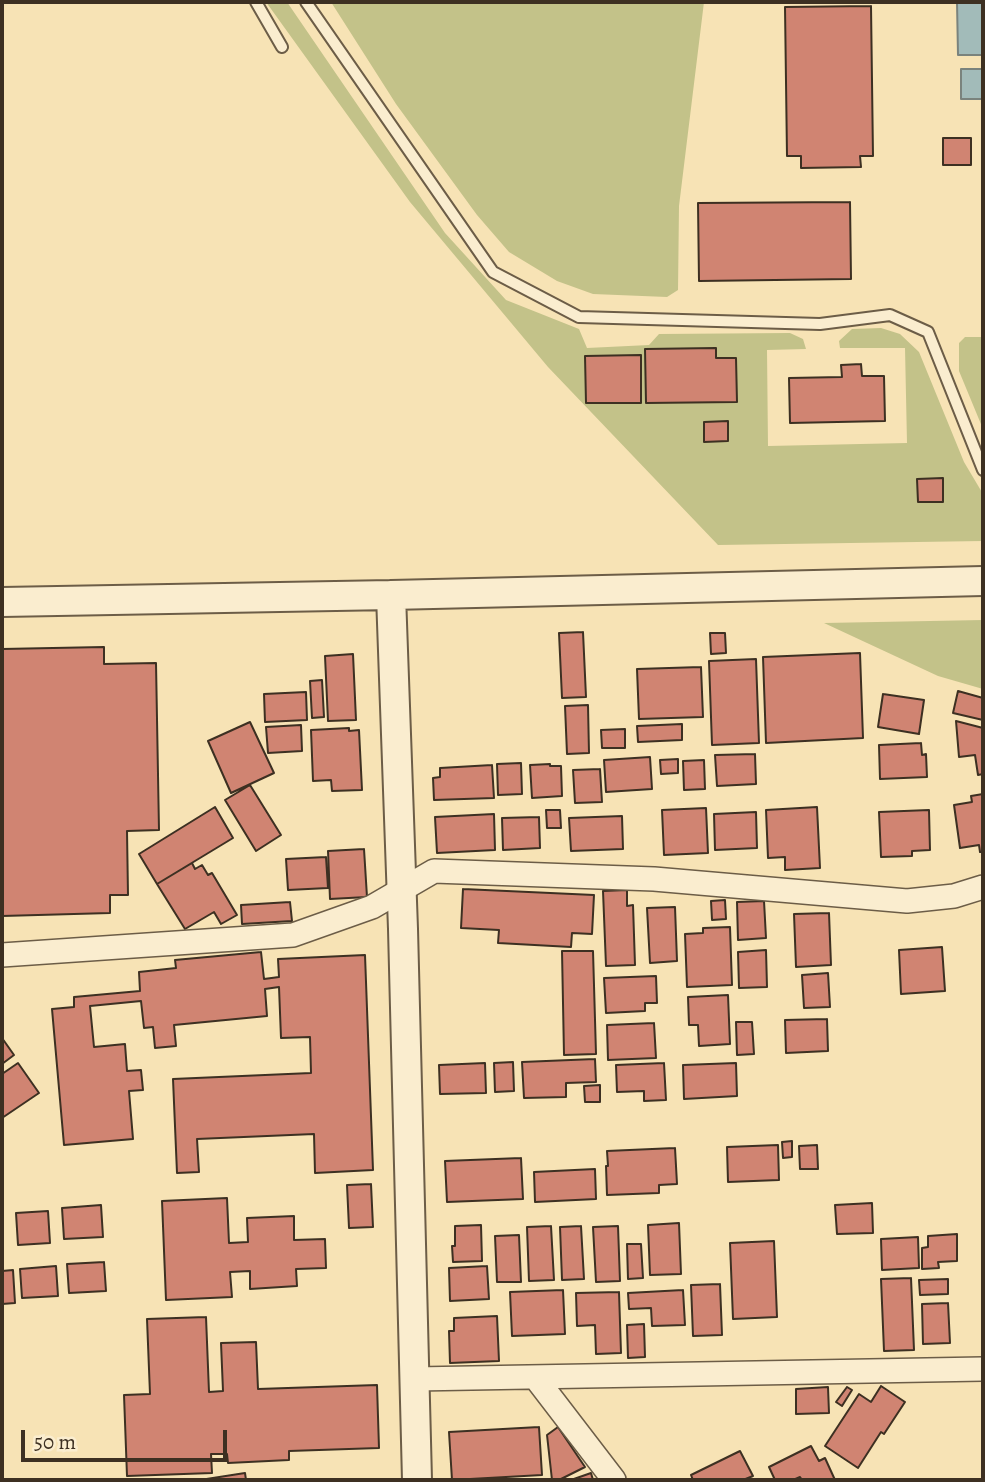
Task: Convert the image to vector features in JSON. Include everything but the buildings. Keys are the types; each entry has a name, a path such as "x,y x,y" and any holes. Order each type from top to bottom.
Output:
{"street":[{"path":"2,602 983,580"},
{"path":"391,595 402,890 417,1480"},
{"path":"2,955 293,935 372,907 433,871 654,879 906,901 954,896 983,887"},
{"path":"415,1379 983,1369"},
{"path":"535,1377 614,1480"}],"lane":[{"path":"256,2 282,47"},
{"path":"306,2 493,272 579,317 820,324 890,316 928,332 983,470"}],"shaded area":[{"path":"266,2 287,2 445,233 506,300 579,329 587,348 649,345 659,334 790,333 803,339 806,349 767,350 768,446 907,443 905,348 840,348 839,341 852,329 881,328 900,334 919,352 964,462 983,494 983,541 718,545 548,367 410,202"},
{"path":"331,2 704,2 679,206 678,290 667,297 593,294 557,281 509,252 477,215 396,104"},
{"path":"965,337 983,337 983,429 959,371 959,343"},
{"path":"983,620 983,689 938,676 824,623"}],"water":[{"path":"957,2 983,2 983,55 958,55"},
{"path":"961,69 983,69 983,99 961,99"}]}
